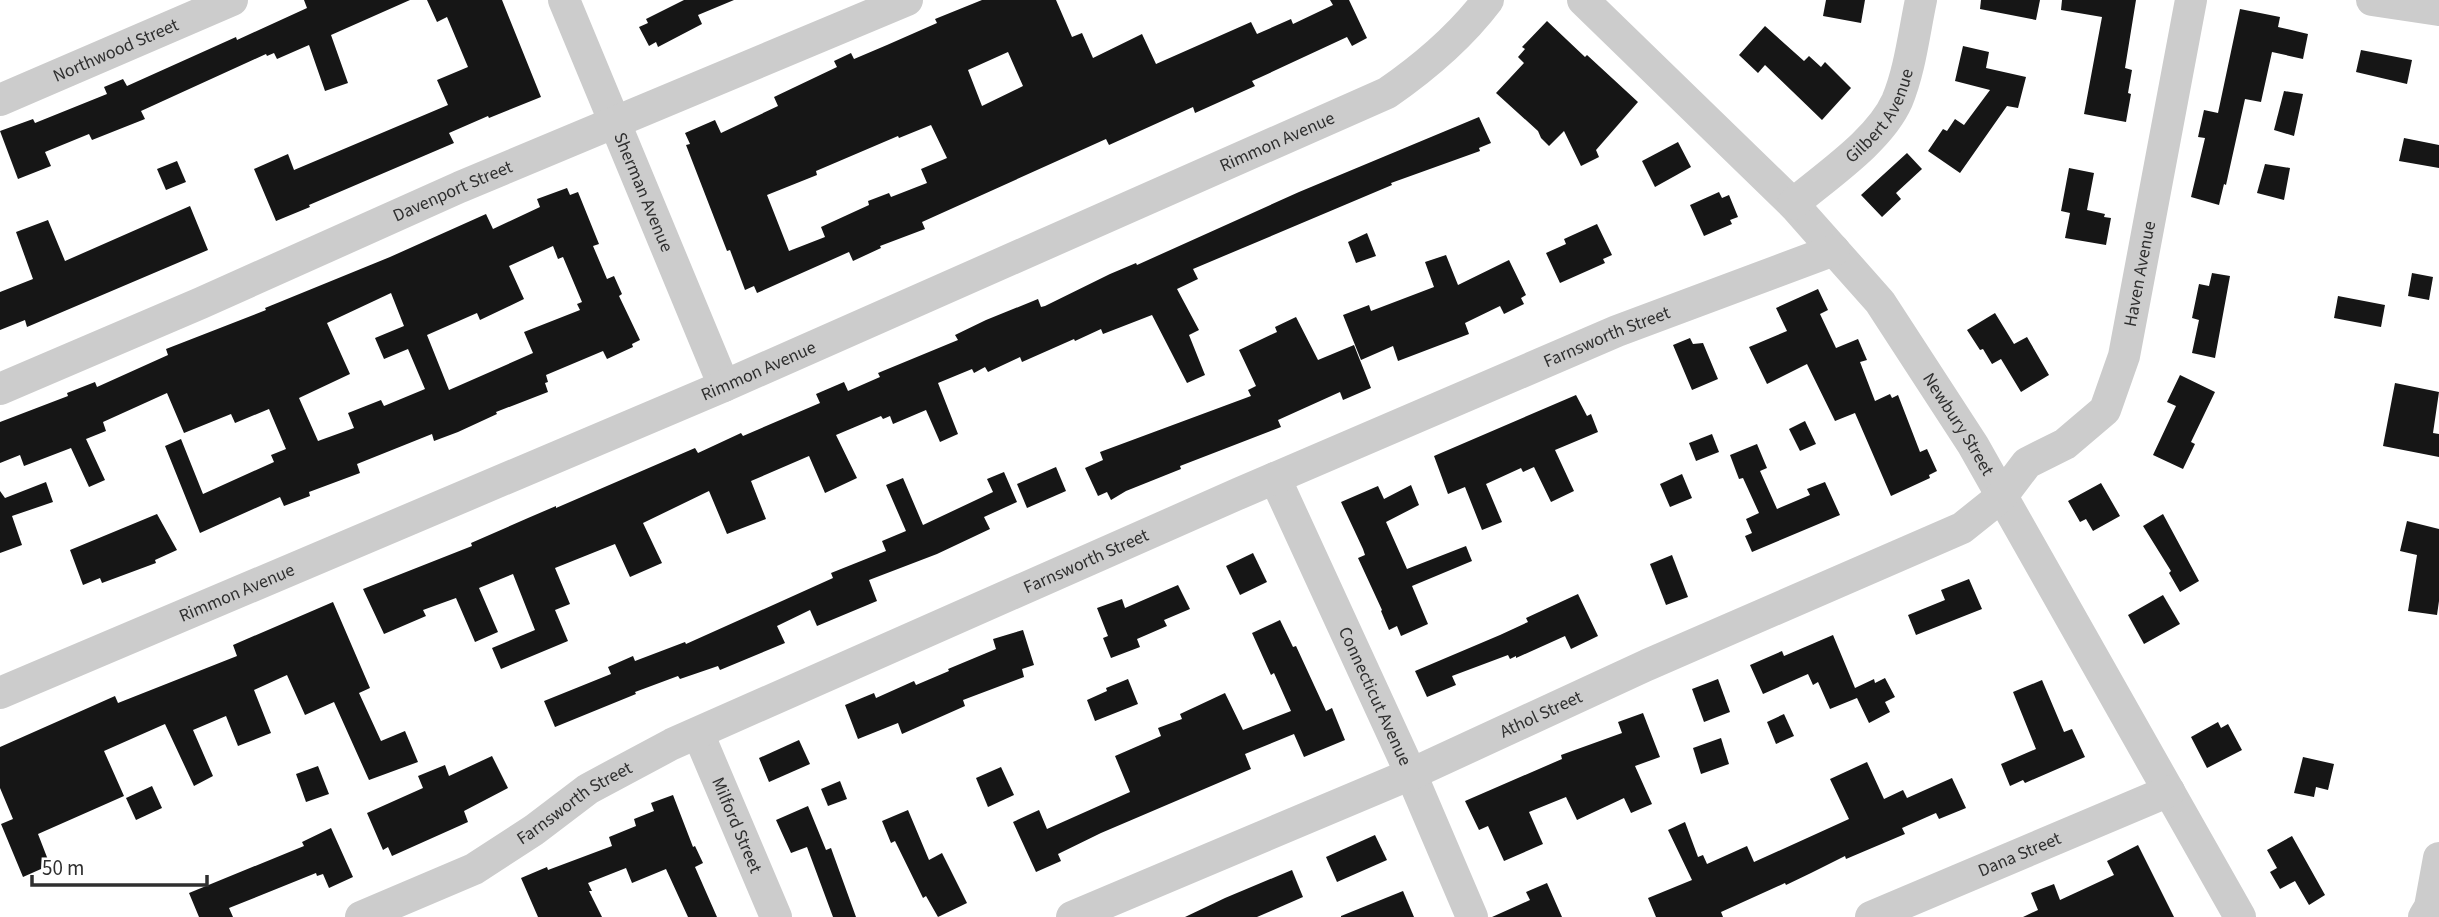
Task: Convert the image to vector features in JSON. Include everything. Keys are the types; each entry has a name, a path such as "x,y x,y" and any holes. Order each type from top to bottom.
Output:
{"street":[{"name":"Northwood Street","path":"0,100 232,0"},
{"name":"Sherman Avenue","path":"564,0 724,386"},
{"name":"Davenport Street","path":"0,389 460,187 907,0"},
{"name":"Rimmon Avenue","path":"0,693 724,386 1387,93 1425,67 1471,22 1488,0"},
{"name":"Newbury Street","path":"1583,0 1793,204 1880,302 1973,445 2240,917"},
{"name":"Gilbert Avenue","path":"1793,204 1870,138 1896,103 1905,78 1921,0"},
{"name":"Haven Avenue","path":"2001,496 2027,463 2065,443 2105,410 2124,356 2191,0"},
{"path":"2372,0 2439,10"},
{"name":"Farnsworth Street","path":"361,917 474,869 534,830 588,789 698,733 1275,478 1617,331 1834,250"},
{"name":"Connecticut Avenue","path":"1275,478 1411,774 1472,917"},
{"name":"Athol Street","path":"1072,917 1411,774 1647,666 1962,528 2001,496"},
{"name":"Milford Street","path":"698,733 776,917"},
{"name":"Dana Street","path":"1871,917 2169,791"},
{"path":"2424,917 2430,907 2439,858"}],"building":[{"path":"304,0 410,0 331,35 348,83 325,91 309,45 277,59 274,53 267,56 266,54 141,111 145,119 92,140 89,134 45,152 51,166 18,179 0,131 33,119 35,123 107,94 104,87 123,79 127,86 236,37 237,40 307,8"},
{"path":"427,0 502,0 541,97 449,133 454,143 276,221 254,169 288,154 294,170 448,105 437,80 468,67 447,17 437,22"},
{"path":"684,0 734,0 698,15 702,24 658,47 656,42 649,46 639,27 648,23 646,19"},
{"path":"982,0 1056,0 1072,37 1082,33 1093,58 1142,34 1156,64 1251,22 1257,34 1291,19 1293,24 1333,5 1330,0 1349,0 1367,38 1352,46 1347,37 1252,81 1255,86 1195,113 1193,107 1109,145 1106,139 922,222 925,229 880,246 881,248 853,261 849,252 757,293 754,286 745,290 686,145 690,144 685,133 715,120 721,133 778,106 774,97 837,67 834,61 851,53 854,59 937,23 935,19","holes":["1008,52 1023,86 982,106 968,70","931,125 947,158 921,169 927,183 891,197 889,193 868,201 869,205 821,227 825,237 789,251 767,195 817,175 816,171"]},
{"path":"1826,0 1865,0 1861,23 1823,16"},
{"path":"1981,0 2040,0 2036,20 1980,9"},
{"path":"2062,0 2136,0 2125,68 2132,70 2126,122 2084,114 2102,17 2061,10"},
{"path":"2240,9 2280,17 2278,27 2308,34 2303,59 2272,52 2261,102 2245,99 2219,205 2191,197 2205,138 2198,137 2204,110 2218,113"},
{"path":"1547,21 1638,102 1596,150 1599,157 1581,166 1564,131 1549,146 1538,131 1496,93 1524,63 1518,57 1525,49 1522,47"},
{"path":"1765,26 1804,61 1809,56 1821,67 1825,62 1851,88 1822,120 1765,65 1758,73 1739,55"},
{"path":"1963,46 1989,52 1986,68 2026,77 2018,108 2007,106 1960,173 1928,151 1943,129 1947,131 1955,119 1964,125 1990,90 1955,81"},
{"path":"2361,50 2412,60 2407,84 2356,72"},
{"path":"2284,91 2303,94 2294,136 2274,130"},
{"path":"1479,117 1491,143 1479,148 1480,151 1391,183 1392,185 1193,269 1198,279 1177,289 1199,330 1189,335 1205,375 1187,383 1152,315 1103,334 1101,329 1022,362 1020,357 988,372 985,367 974,373 972,369 938,383 958,434 940,442 926,410 893,424 890,416 883,419 881,416 836,435 857,478 825,493 809,456 751,481 766,519 727,534 709,491 643,523 662,563 630,577 615,544 555,568 570,604 555,610 568,641 501,669 492,648 535,630 513,574 479,588 498,632 475,642 456,598 423,610 426,616 384,634 363,589 472,546 471,543 695,448 698,453 741,433 743,436 820,403 816,394 844,382 848,391 880,377 878,373 958,340 955,335 986,320 1038,299 1041,307 1045,306 1110,274 1136,263 1137,265 1299,192"},
{"path":"2404,138 2439,145 2439,168 2399,161"},
{"path":"1678,142 1691,167 1655,187 1642,161"},
{"path":"1907,153 1922,169 1896,193 1901,199 1882,217 1861,195"},
{"path":"177,161 186,182 166,190 157,169"},
{"path":"2265,164 2290,168 2284,200 2257,193"},
{"path":"2069,168 2094,173 2087,210 2111,218 2106,245 2065,238 2070,213 2061,211"},
{"path":"567,188 570,195 578,192 599,244 593,246 607,279 614,276 622,294 619,296 640,340 632,344 633,347 607,359 603,351 546,375 548,392 496,412 497,414 458,432 434,441 432,434 357,464 360,473 309,492 310,496 284,506 280,497 200,533 165,446 181,439 203,494 274,462 271,455 286,449 269,409 235,423 231,414 184,433 167,393 103,422 106,431 86,439 105,480 89,487 71,448 24,466 20,455 0,463 0,422 68,396 67,393 95,382 97,387 168,355 166,349 266,310 265,308 486,214 493,229 540,207 537,199","holes":["553,246 558,259 563,257 582,302 577,304 580,310 524,332 533,353 449,390 427,335 477,313 480,320 524,299 509,266","391,293 404,326 375,338 384,359 408,349 425,389 384,406 381,400 348,413 354,428 318,441 299,398 350,374 327,323"]},
{"path":"1719,192 1722,198 1729,195 1738,217 1730,220 1732,224 1704,236 1690,205"},
{"path":"190,206 208,250 27,327 25,320 0,330 0,292 33,279 16,232 48,220 65,261"},
{"path":"1597,224 1612,255 1603,259 1605,263 1560,283 1546,253 1566,244 1564,239"},
{"path":"1367,233 1376,256 1356,263 1348,242"},
{"path":"1446,255 1458,285 1509,260 1526,295 1521,298 1524,304 1504,314 1500,306 1465,323 1469,334 1398,361 1393,346 1361,360 1343,315 1369,305 1371,311 1434,287 1425,262"},
{"path":"2212,273 2230,276 2215,358 2192,353 2199,320 2192,318 2199,284 2209,286"},
{"path":"2412,273 2433,277 2429,300 2408,296"},
{"path":"1818,289 1828,310 1820,314 1836,348 1858,339 1867,360 1860,362 1875,401 1890,394 1892,398 1898,395 1920,452 1927,449 1937,471 1929,475 1930,478 1891,496 1855,413 1835,421 1807,364 1767,384 1749,347 1787,331 1776,308"},
{"path":"2338,296 2385,305 2381,327 2334,318"},
{"path":"1995,313 2014,344 2027,337 2049,375 2021,392 2001,359 1992,364 1967,330"},
{"path":"1296,317 1318,360 1354,345 1371,388 1343,400 1340,392 1278,420 1281,427 1180,466 1181,469 1126,491 1111,500 1107,492 1098,496 1085,468 1103,460 1100,452 1251,396 1248,390 1256,386 1239,350 1277,332 1275,327"},
{"path":"1690,338 1693,344 1703,343 1718,379 1692,390 1673,345"},
{"path":"2180,375 2215,392 2191,442 2195,444 2183,469 2153,455 2176,406 2167,402"},
{"path":"2395,383 2439,392 2433,433 2439,434 2439,457 2383,446"},
{"path":"1576,395 1587,416 1591,414 1598,432 1555,450 1574,491 1551,502 1534,467 1523,472 1521,468 1486,484 1502,522 1482,530 1465,487 1448,494 1434,456"},
{"path":"1805,421 1816,444 1800,451 1789,429"},
{"path":"1712,434 1719,452 1696,461 1689,443"},
{"path":"1757,444 1767,468 1760,471 1777,509 1810,495 1807,489 1825,482 1840,515 1752,552 1745,536 1752,533 1746,519 1759,513 1743,478 1739,479 1730,455"},
{"path":"1056,467 1066,491 1027,508 1017,484"},
{"path":"1004,472 1017,502 984,517 990,529 937,554 869,580 877,601 817,626 810,610 777,626 785,643 720,670 718,666 680,679 678,676 555,727 544,701 611,674 608,667 633,656 635,661 685,642 686,644 833,578 831,573 886,551 882,541 906,531 886,485 903,478 923,525 993,492 987,479"},
{"path":"1682,474 1692,498 1670,507 1660,484"},
{"path":"46,482 53,502 12,516 22,545 0,553 0,491 5,498"},
{"path":"2101,483 2120,516 2093,531 2086,519 2080,522 2068,501"},
{"path":"1411,485 1419,505 1386,522 1407,569 1466,546 1472,561 1412,586 1428,624 1401,636 1397,626 1389,630 1358,558 1365,555 1363,549 1341,502 1378,486 1384,499"},
{"path":"157,514 177,550 155,560 156,563 102,583 100,578 83,585 70,550"},
{"path":"2163,514 2199,581 2180,592 2169,573 2171,571 2143,526"},
{"path":"2407,521 2439,529 2437,615 2408,611 2417,555 2400,551"},
{"path":"1253,553 1267,582 1240,595 1226,566"},
{"path":"1672,555 1688,597 1666,605 1650,564"},
{"path":"1969,579 1982,609 1916,635 1908,615 1945,600 1941,590"},
{"path":"1178,585 1190,609 1164,620 1167,626 1137,639 1140,647 1111,658 1103,638 1108,636 1097,608 1122,599 1125,608"},
{"path":"1578,594 1598,636 1571,649 1565,636 1516,658 1510,659 1508,655 1452,676 1456,685 1427,697 1415,671 1528,622 1526,618"},
{"path":"2163,595 2180,624 2144,644 2128,615"},
{"path":"333,602 370,688 359,693 381,741 405,731 418,762 369,780 334,702 305,715 287,675 254,690 271,733 238,746 226,716 193,730 213,776 194,786 165,724 104,751 124,796 38,834 50,865 23,877 1,824 13,819 0,788 0,747 115,696 118,703 237,656 233,645"},
{"path":"1280,620 1293,647 1296,646 1326,711 1332,708 1345,740 1304,757 1294,734 1245,754 1251,769 1101,833 1058,854 1061,861 1036,872 1013,822 1039,810 1047,829 1130,792 1115,756 1161,736 1158,728 1182,719 1180,714 1225,693 1243,730 1291,711 1252,633"},
{"path":"1023,630 1034,665 1022,669 1024,677 963,700 965,706 902,734 898,723 858,739 845,705 874,693 876,698 914,681 916,685 996,649 993,639"},
{"path":"1833,635 1855,688 1874,679 1875,683 1885,678 1895,697 1885,702 1890,712 1869,723 1857,698 1830,709 1818,682 1813,685 1808,674 1763,694 1750,665 1782,651 1784,656"},
{"path":"1128,679 1138,704 1095,721 1087,700"},
{"path":"1718,679 1730,712 1704,722 1692,689"},
{"path":"2042,680 2064,732 2072,729 2085,757 2025,783 2023,780 2010,786 2001,764 2036,749 2013,692"},
{"path":"1643,713 1660,757 1635,766 1652,804 1631,813 1624,798 1577,820 1566,797 1529,812 1543,844 1504,861 1488,826 1479,830 1465,801 1562,759 1561,755 1622,733 1618,722"},
{"path":"1784,714 1794,736 1776,744 1767,722"},
{"path":"2218,722 2221,728 2228,724 2242,750 2207,768 2191,737"},
{"path":"1721,738 1729,764 1701,774 1693,748"},
{"path":"799,740 810,764 769,782 759,758"},
{"path":"492,756 508,788 464,811 468,822 392,856 388,847 383,850 367,813 423,788 418,776 445,765 449,776"},
{"path":"2303,757 2334,764 2328,790 2316,787 2314,797 2294,793"},
{"path":"1867,762 1884,799 1903,790 1907,798 1952,778 1966,808 1939,819 1936,813 1902,828 1905,834 1846,859 1845,856 1786,885 1785,883 1721,912 1723,917 1656,917 1648,898 1692,880 1668,830 1685,822 1698,857 1703,855 1707,864 1747,846 1754,862 1849,819 1830,779"},
{"path":"318,766 329,794 306,802 296,774"},
{"path":"1001,767 1014,795 988,807 976,778"},
{"path":"840,781 847,799 828,806 821,789"},
{"path":"152,786 162,808 136,820 126,798"},
{"path":"673,795 693,847 695,846 703,863 695,867 717,917 688,917 666,869 632,883 626,868 588,883 592,891 589,891 602,917 538,917 521,878 612,846 609,837 636,826 634,819 654,811 651,803"},
{"path":"808,806 826,850 831,848 856,917 833,917 807,847 791,853 776,820"},
{"path":"908,810 929,860 942,853 967,903 938,917 926,896 923,898 895,841 891,843 882,821"},
{"path":"331,828 353,877 329,888 323,874 317,876 316,873 229,908 233,917 199,917 189,893 304,846 302,842"},
{"path":"1375,835 1387,860 1337,882 1326,857"},
{"path":"2292,836 2325,895 2309,905 2295,881 2280,889 2270,872 2277,868 2267,850"},
{"path":"2138,845 2174,917 2023,917 2038,910 2031,893 2054,884 2060,900 2114,875 2107,861"},
{"path":"1292,870 1303,897 1257,917 1185,917 1225,898"},
{"path":"1547,883 1562,917 1492,917 1530,900 1526,892"},
{"path":"1403,891 1414,917 1341,917 1341,916"}]}
